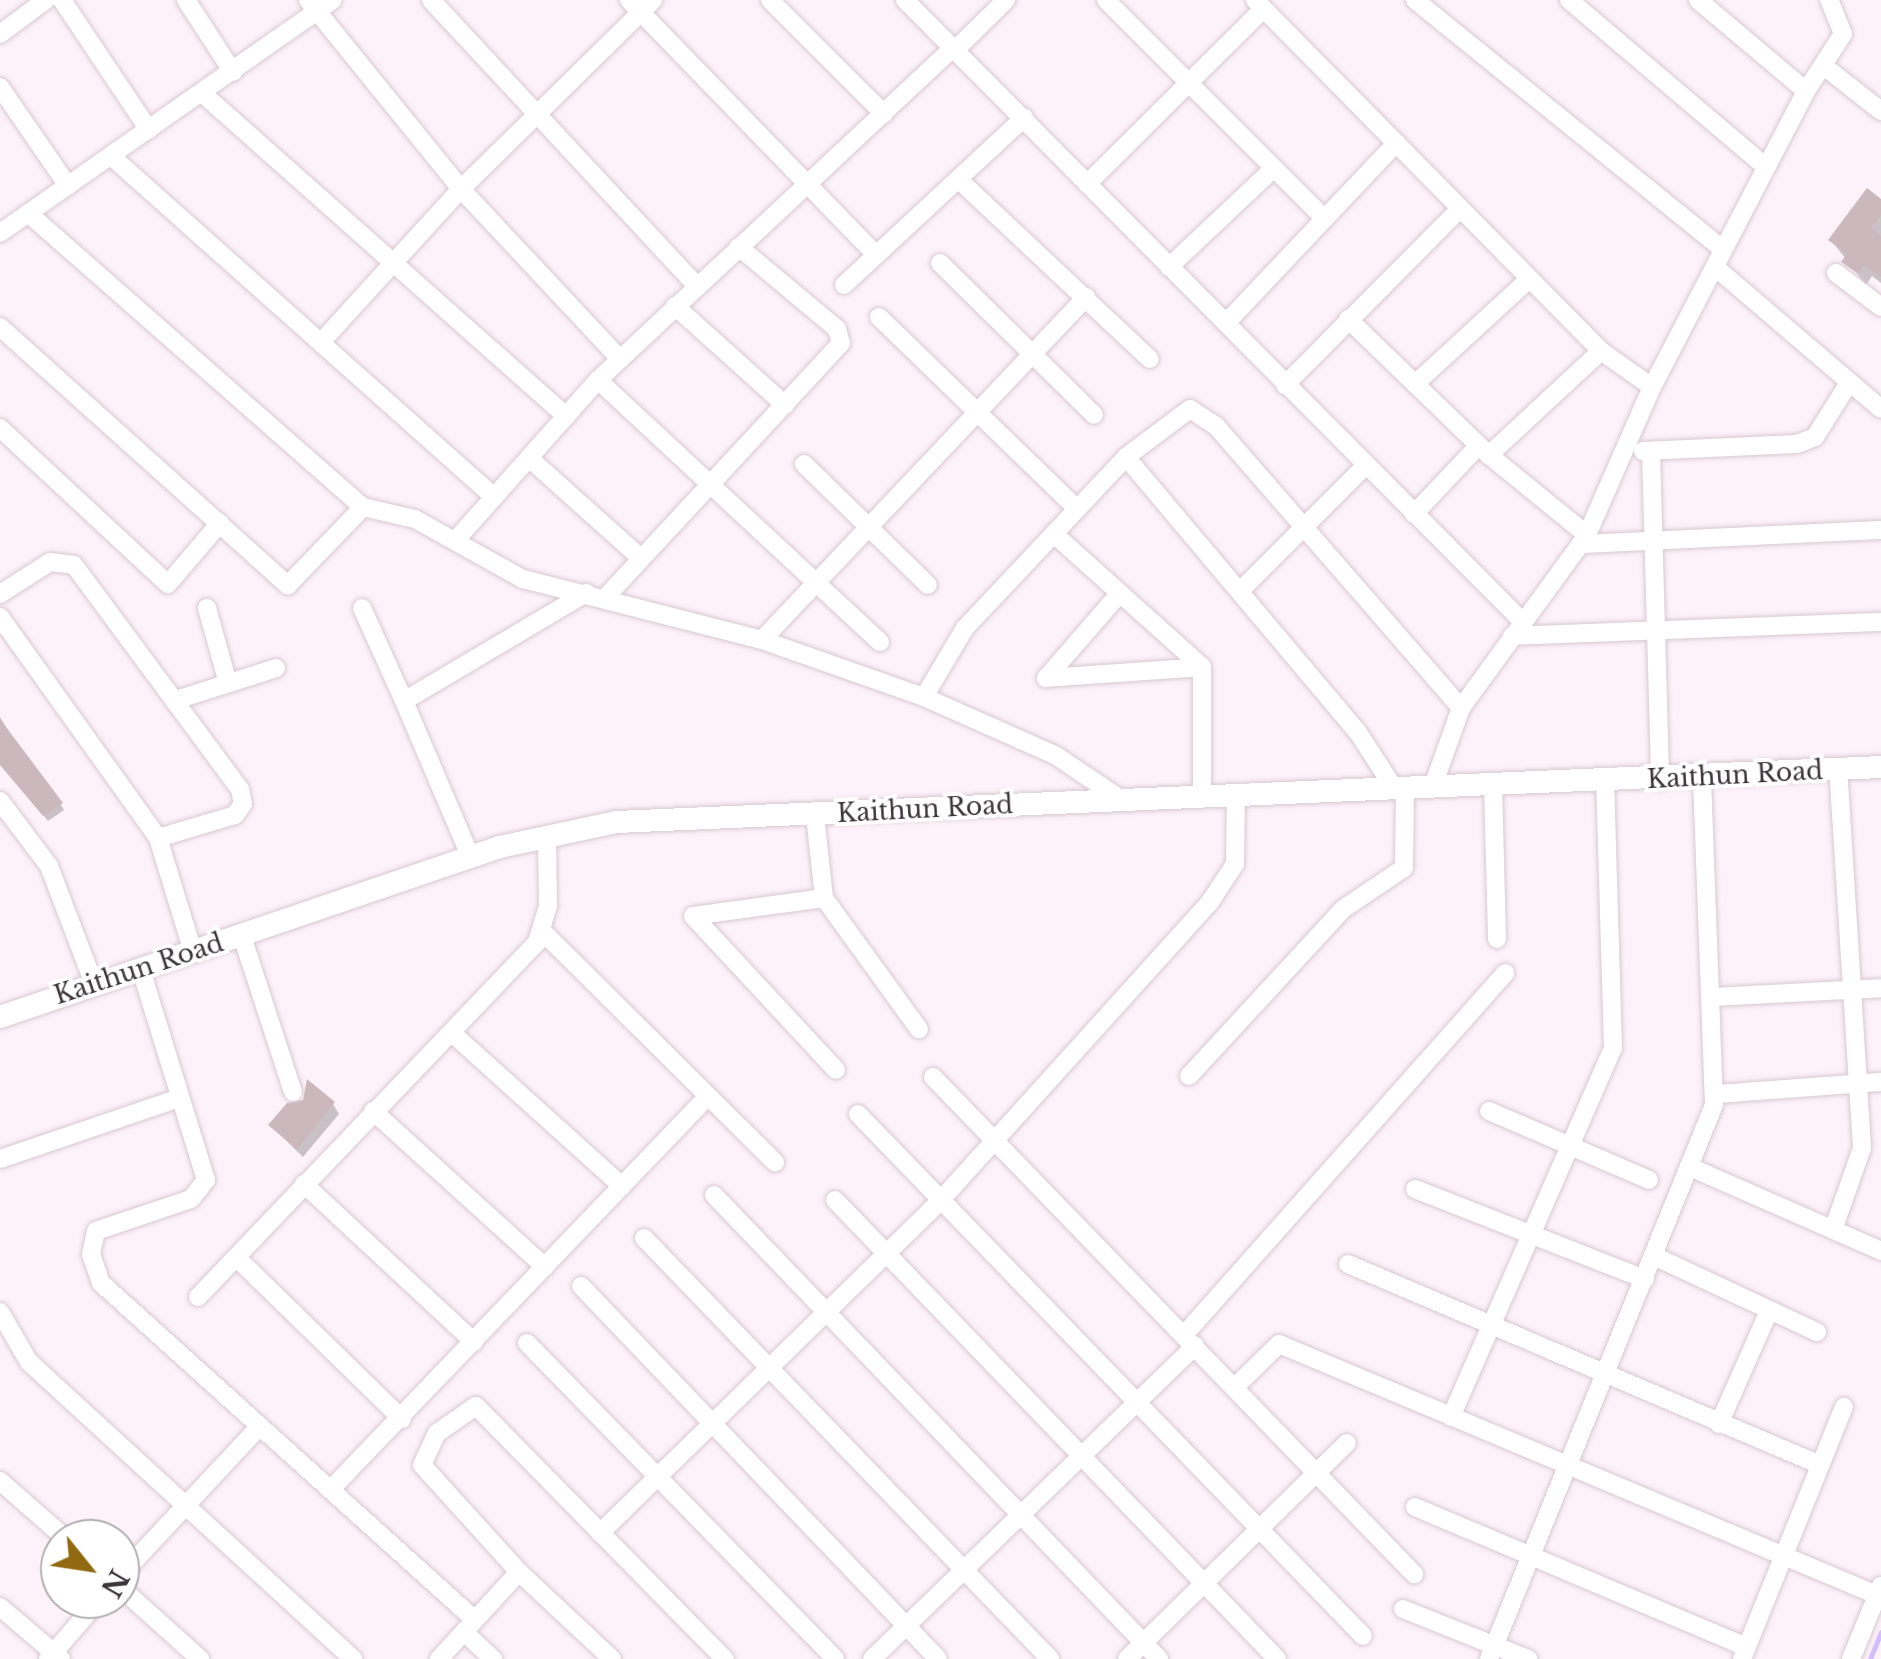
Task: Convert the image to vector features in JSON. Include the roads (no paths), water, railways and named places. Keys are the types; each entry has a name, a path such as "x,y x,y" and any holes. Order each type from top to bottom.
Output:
{"street":[{"path":"0,34 46,0"},
{"path":"62,0 149,130"},
{"path":"186,0 233,72"},
{"path":"0,233 233,72 312,6 334,0"},
{"path":"432,0 696,286"},
{"path":"770,0 884,114"},
{"path":"905,0 1414,514 1517,628 1653,632 1881,622"},
{"path":"455,541 598,380 1006,0"},
{"path":"1106,0 1324,218"},
{"path":"1415,0 1719,258 1848,386 1881,409"},
{"path":"1569,0 1766,167"},
{"path":"1698,0 1806,91"},
{"path":"1432,786 1462,708 1584,540 1627,452 1652,387 1806,91 1843,34 1829,0"},
{"path":"323,340 641,4 876,254"},
{"path":"1086,184 1259,4 1601,351 1652,387"},
{"path":"312,6 461,190 620,359"},
{"path":"1825,67 1881,111"},
{"path":"0,87 68,186"},
{"path":"202,93 566,416"},
{"path":"844,285 1024,118"},
{"path":"1226,323 1396,143"},
{"path":"111,156 323,340 494,497"},
{"path":"1169,267 1274,168"},
{"path":"958,179 1150,358"},
{"path":"1285,385 1460,209"},
{"path":"28,214 363,507 415,518 523,578 762,640 924,697 1055,756 1122,800"},
{"path":"605,598 832,358 840,336 739,247"},
{"path":"940,263 1094,415"},
{"path":"1836,273 1881,307"},
{"path":"1415,384 1528,279"},
{"path":"762,640 1086,297"},
{"path":"675,306 784,406"},
{"path":"879,317 1077,508"},
{"path":"1348,320 1584,540 1881,530"},
{"path":"0,328 288,585 363,507"},
{"path":"1414,514 1601,351"},
{"path":"598,380 712,481 880,642"},
{"path":"1627,452 1797,444 1815,437 1848,386"},
{"path":"924,697 965,628 1126,456 1178,413 1196,410 1304,526 1462,708"},
{"path":"0,428 168,584 220,524"},
{"path":"1651,451 1660,780"},
{"path":"1126,456 1357,731 1399,788 1404,868 1343,910 1189,1076"},
{"path":"529,458 641,558"},
{"path":"804,464 928,584"},
{"path":"1240,591 1365,466"},
{"path":"1054,534 1202,667 1202,795"},
{"path":"0,594 50,562 74,565 240,789 243,804 223,821 158,838"},
{"path":"404,701 586,592"},
{"path":"1120,592 1046,678 1202,667"},
{"path":"207,608 228,683"},
{"path":"362,608 471,858"},
{"path":"0,617 158,838 193,952"},
{"path":"176,700 276,668"},
{"name":"Kaithun Road","path":"0,1017 471,858 547,835 617,822 815,816 1202,795 1605,783 1881,767"},
{"path":"1833,1230 1861,1158 1861,1084 1838,770"},
{"path":"1492,1652 1690,1167 1716,1094 1702,778"},
{"path":"1452,1416 1616,1034 1605,783"},
{"path":"1493,785 1497,938"},
{"path":"600,1533 939,1202 1225,885 1238,852 1236,794"},
{"path":"0,801 49,866 94,984"},
{"path":"815,816 824,898 919,1029"},
{"path":"198,1297 543,932 547,835"},
{"path":"824,898 693,916 836,1070"},
{"path":"543,932 775,1162"},
{"path":"242,936 293,1092"},
{"path":"141,970 204,1186 191,1199 104,1226 92,1238 91,1254 116,1300 332,1488 470,1626 493,1659"},
{"path":"872,1659 1136,1406 1505,973"},
{"path":"1712,998 1881,988"},
{"path":"452,1032 622,1186"},
{"path":"933,1077 1414,1574"},
{"path":"1716,1094 1881,1082"},
{"path":"332,1488 708,1096"},
{"path":"0,1158 179,1098"},
{"path":"373,1111 545,1267"},
{"path":"1489,1111 1566,1148 1649,1180"},
{"path":"858,1114 1136,1406 1363,1636"},
{"path":"1690,1167 1881,1251"},
{"path":"304,1184 474,1342"},
{"path":"1415,1189 1528,1238 1645,1279"},
{"path":"714,1195 1159,1659"},
{"path":"835,1200 1278,1659"},
{"path":"644,1238 1050,1659"},
{"path":"1654,1256 1817,1332"},
{"path":"236,1257 402,1419"},
{"path":"1348,1264 1818,1464"},
{"path":"581,1286 938,1659"},
{"path":"1719,1424 1770,1311"},
{"path":"0,1312 29,1362 353,1659"},
{"path":"527,1344 834,1659"},
{"path":"1234,1388 1279,1344 1783,1555 1879,1590 1851,1659"},
{"path":"612,1659 519,1572 422,1465 437,1434 476,1406 725,1659"},
{"path":"1415,1507 1744,1653 1844,1407"},
{"path":"140,1554 259,1427"},
{"path":"1126,1659 1347,1443"},
{"path":"0,1480 44,1519"},
{"path":"439,1659 519,1572"},
{"path":"140,1606 200,1659"},
{"path":"0,1607 54,1657 84,1619"},
{"path":"1404,1609 1492,1652 1528,1659"}],"waterway":[{"path":"1870,1659 1881,1632"}]}
